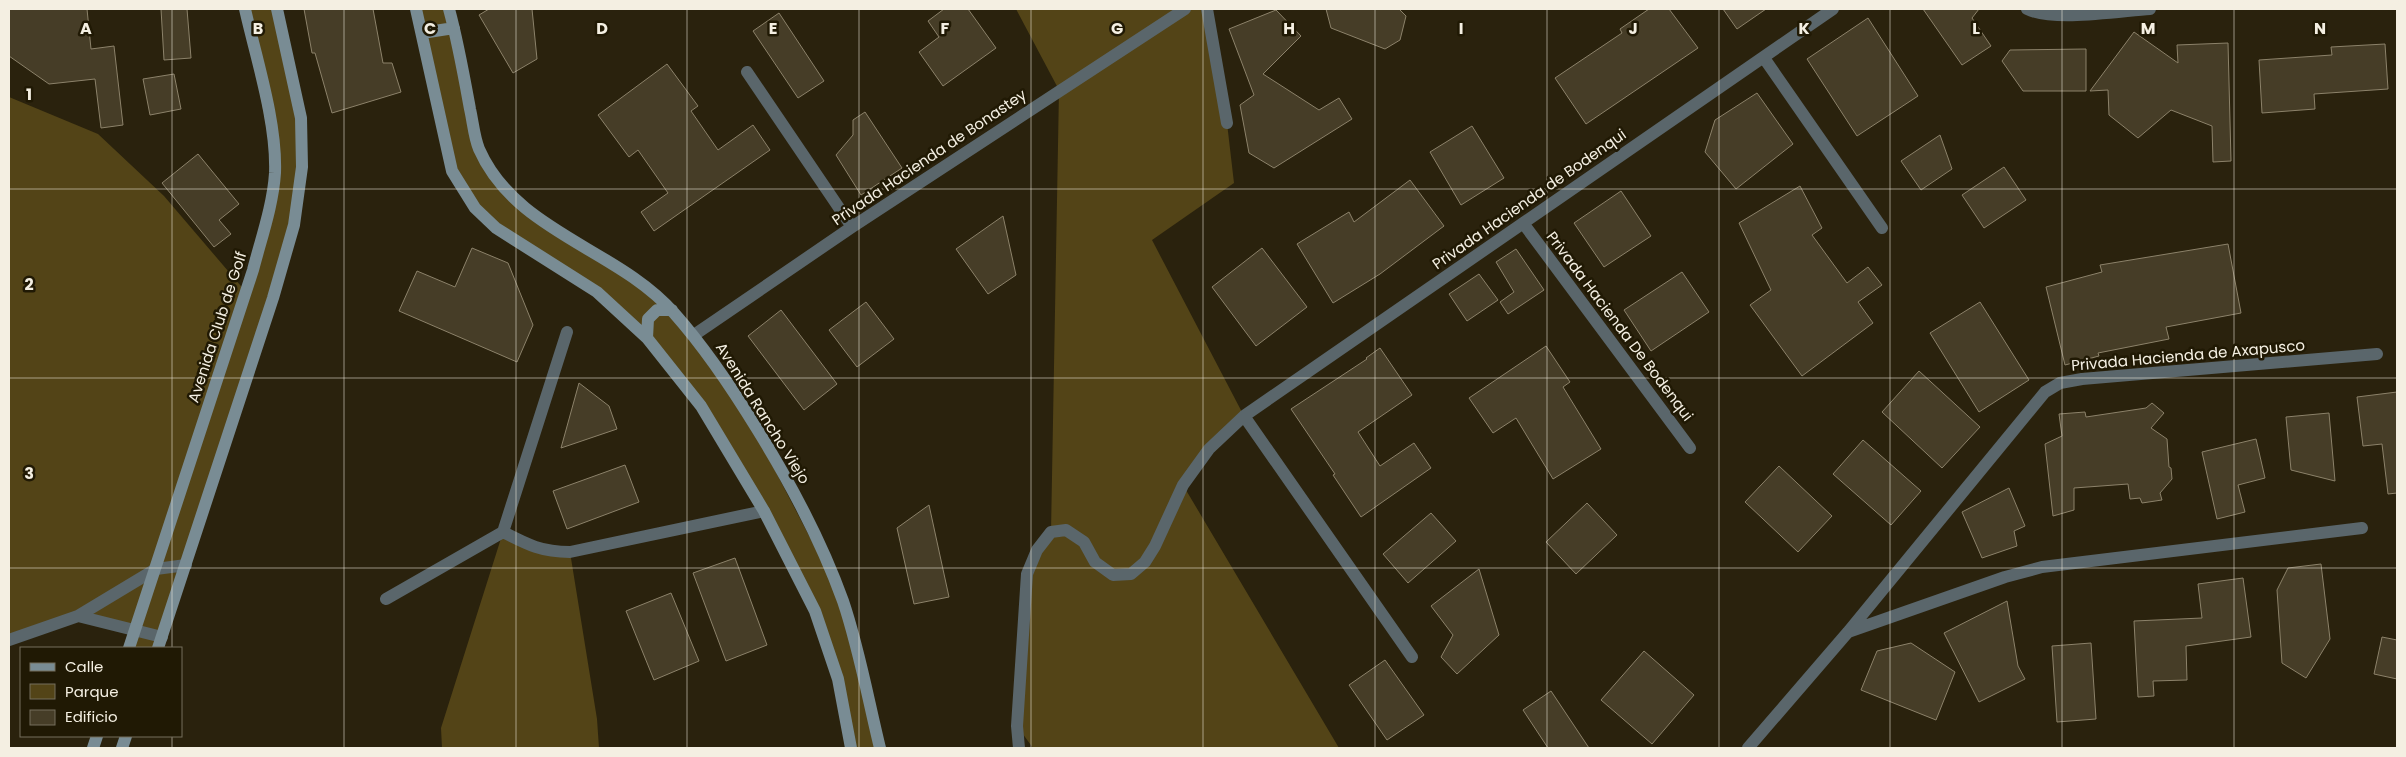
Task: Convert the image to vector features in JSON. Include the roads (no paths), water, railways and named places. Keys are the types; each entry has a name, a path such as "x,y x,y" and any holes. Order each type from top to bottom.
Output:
{"street":[{"name":"Avenida Club de Golf","path":"130,647 253,270 268,211 275,173 271,125 244,9"},
{"path":"78,616 136,630 160,642 186,566 273,298 294,225 302,167 301,118 277,9"},
{"path":"416,9 452,171 475,208 496,228 597,292 647,338 701,406 764,511 815,611 838,679 851,748"},
{"name":"Avenida Rancho Viejo","path":"449,9 478,147 493,174 530,214 645,285 672,310 694,335 731,386 782,469 813,527 843,601 880,748"},
{"name":"Privada Hacienda de Bonastey","path":"694,335 852,227 1185,9"},
{"path":"1207,9 1227,123"},
{"name":"Privada Hacienda de Bodenqui","path":"1019,748 1017,726 1027,574 1037,550 1051,532 1066,530 1084,542 1095,562 1113,575 1131,574 1145,562 1155,546 1183,485 1209,449 1244,416 1833,9"},
{"path":"2027,9 2035,13 2053,15 2150,9"},
{"path":"422,33 454,28"},
{"path":"1764,58 1882,228"},
{"path":"747,72 852,227"},
{"name":"Privada Hacienda De Bodenqui","path":"1523,223 1690,448"},
{"path":"647,338 648,319 657,310 672,310"},
{"path":"386,599 503,532 567,332"},
{"name":"Privada Hacienda de Axapusco","path":"1748,748 1848,632 2045,392 2060,383 2082,379 2377,354"},
{"path":"1244,416 1412,657"},
{"path":"503,532 528,545 548,552 570,552 764,511"},
{"name":"Privada Hacienda de Axapusco","path":"1848,632 2005,577 2042,567 2362,528"},
{"path":"9,640 78,616 156,569 186,566"}]}
